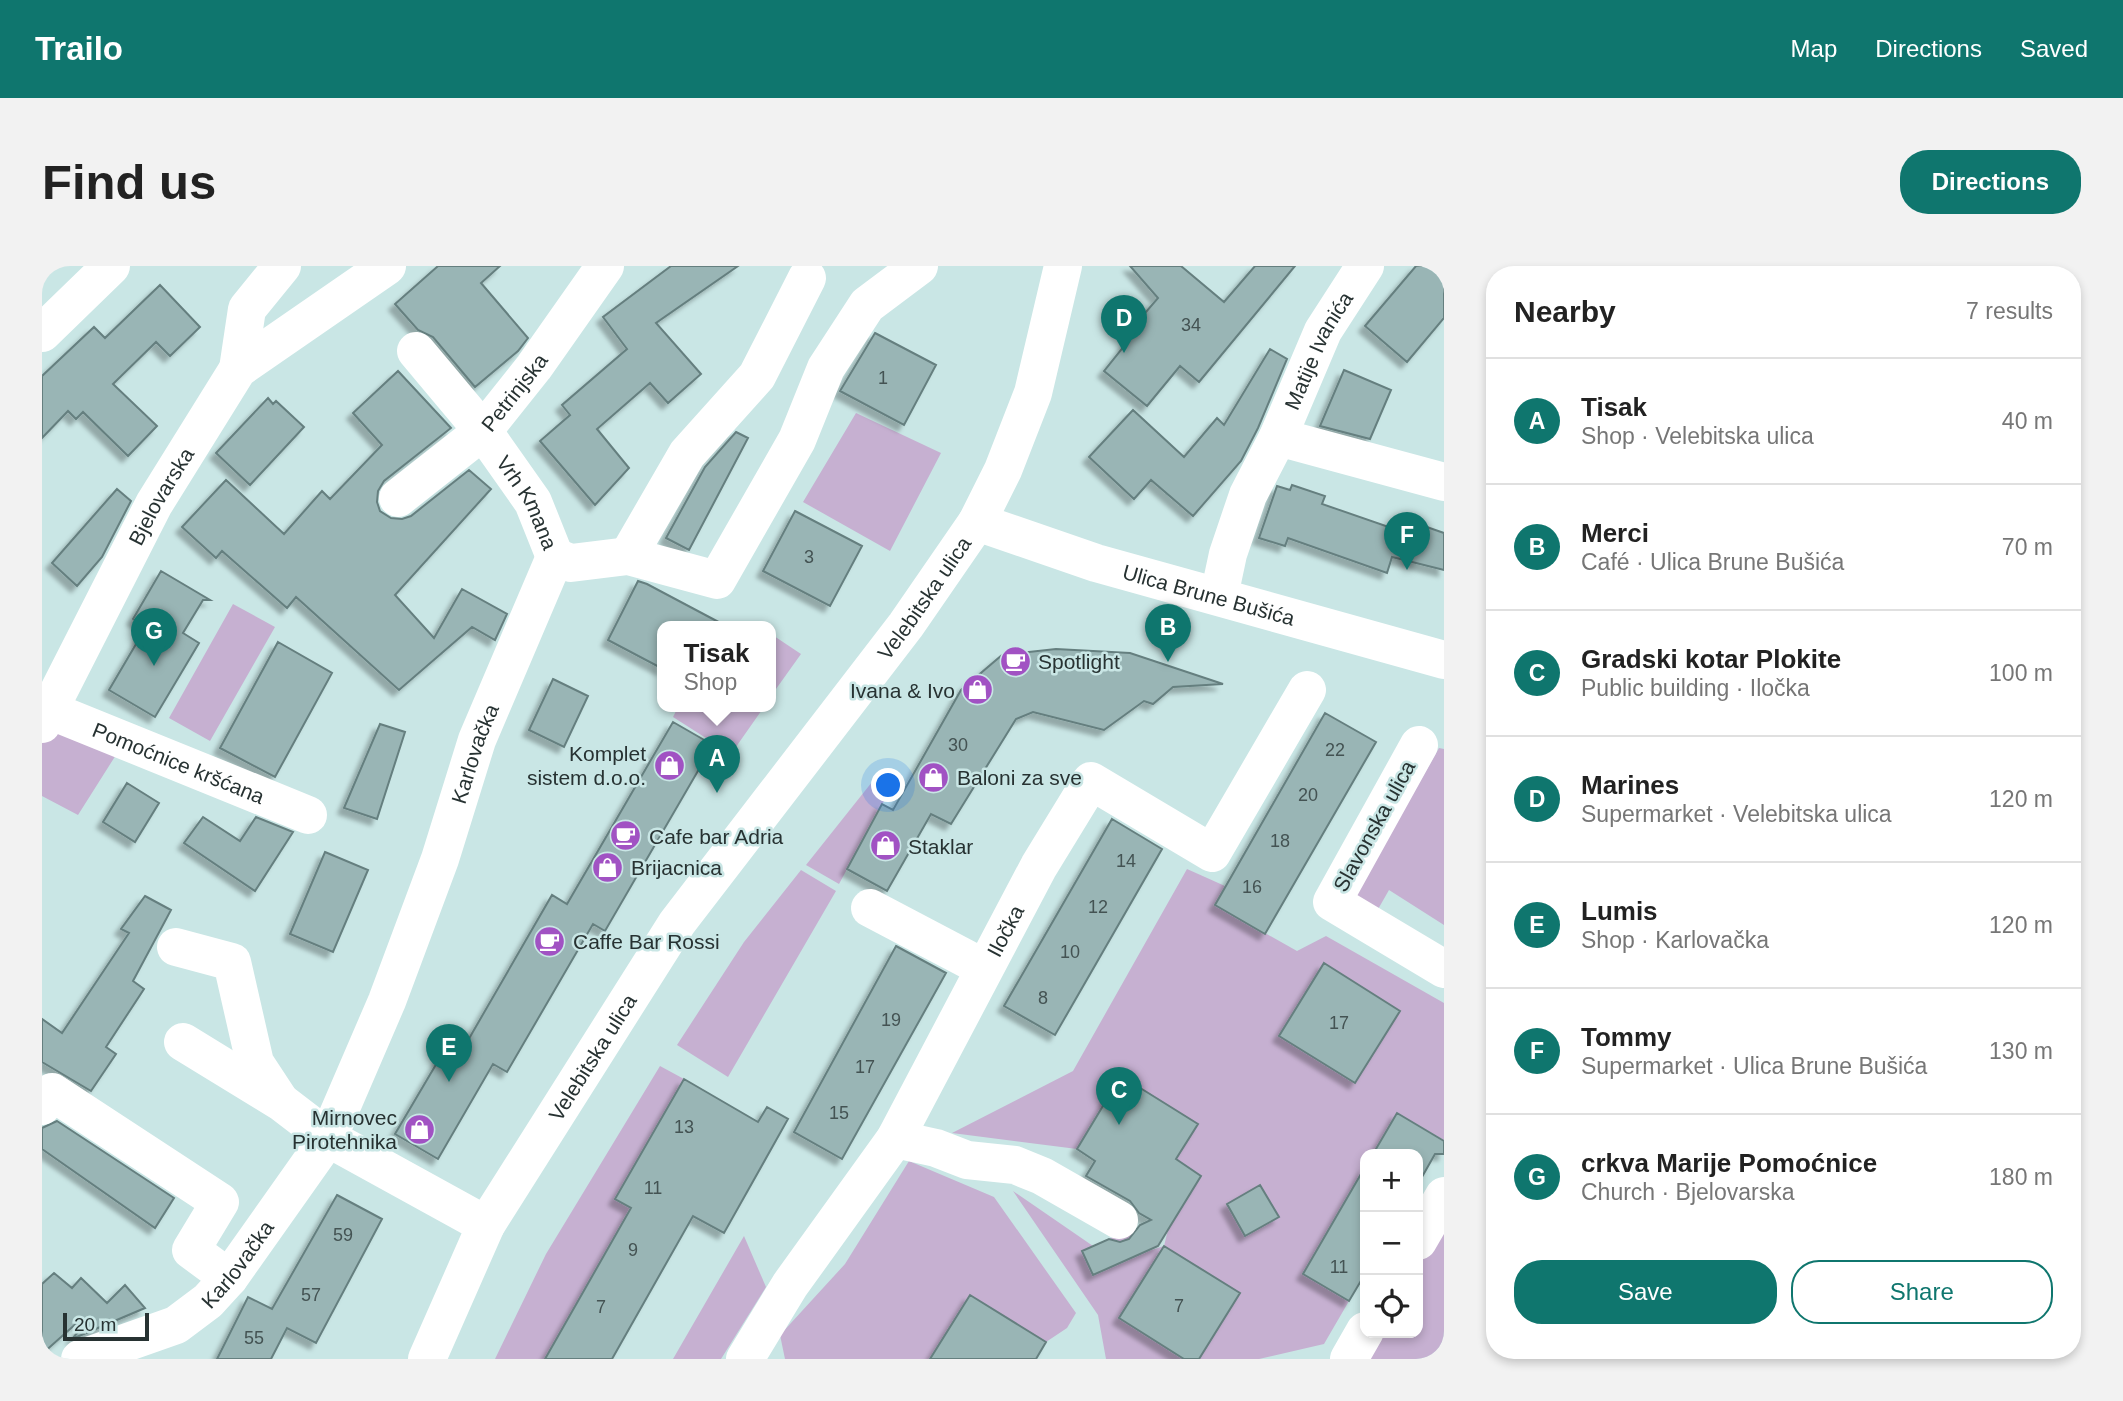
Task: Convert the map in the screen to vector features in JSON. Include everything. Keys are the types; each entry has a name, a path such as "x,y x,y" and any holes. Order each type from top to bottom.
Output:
{"street":[{"path":"238,369 247,309 282,266"},
{"name":"Bjelovarska","path":"46,717 154,505 238,369 387,266"},
{"name":"Petrinjska","path":"398,498 483,431 534,367 605,266"},
{"path":"555,557 571,563 628,556 717,580 796,440 826,368 867,305 919,266"},
{"name":"Velebitska ulica","path":"427,1359 486,1225 677,923 906,625 977,522 1003,470 1033,393 1063,266"},
{"name":"Matije Ivanića","path":"1219,596 1248,495 1278,437 1323,331 1365,266"},
{"path":"42,333 107,267"},
{"path":"628,556 687,454 757,376 807,278"},
{"name":"Vrh Kmana","path":"416,351 483,431 533,502 555,557"},
{"name":"Matije Ivanića","path":"1278,437 1444,482"},
{"name":"Ulica Brune Bušića","path":"977,522 1052,550 1444,660"},
{"name":"Karlovačka","path":"80,1359 176,1325 208,1301 229,1278 328,1138 392,988 440,859 478,740 555,557"},
{"name":"Iločka","path":"745,1359 790,1284 895,1139 1039,866 1091,781 1212,853 1307,690"},
{"name":"Pomoćnice kršćana","path":"46,717 308,815"},
{"name":"Slavonska ulica","path":"1419,745 1332,902 1444,969"},
{"path":"870,908 984,968"},
{"path":"176,947 232,962 255,1063 281,1102"},
{"path":"183,1042 281,1102 328,1138 486,1225"},
{"path":"42,1106 52,1092 220,1202 191,1251 229,1278"},
{"path":"895,1139 936,1148 967,1160 1015,1165 1042,1176 1119,1220"},
{"path":"1423,1232 1444,1196"},
{"path":"1349,1359 1361,1338"}],"shaded area":[{"path":"856,413 941,453 890,551 803,502"},
{"path":"233,604 275,627 210,741 169,718"},
{"path":"776,637 801,654 776,689"},
{"path":"676,712 760,712 731,754 673,717"},
{"path":"53,720 121,747 78,815 42,796 42,743"},
{"path":"1439,748 1444,749 1444,925 1389,890 1377,911 1354,897"},
{"path":"872,782 890,790 839,884 806,865"},
{"path":"1187,869 1225,886 1215,905 1297,951 1326,936 1444,1003 1444,1140 1397,1113 1376,1149 1360,1149 1360,1176 1303,1273 1349,1301 1324,1344 1259,1359 1106,1359 1098,1315 1013,1191 1093,1246 1134,1228 1145,1252 1164,1246 1168,1230 1201,1176 1176,1159 1121,1077 1077,1149 952,1133 1073,1071"},
{"path":"801,870 836,891 728,1077 677,1045 744,942"},
{"path":"660,1066 684,1079 616,1199 631,1208 545,1359 495,1359 546,1254"},
{"path":"909,1161 994,1197 1076,1313 1067,1328 1046,1342 970,1295 930,1359 785,1359 780,1335 845,1264"},
{"path":"1444,1222 1444,1359 1367,1359 1378,1338 1423,1338 1423,1256"},
{"path":"744,1236 766,1287 721,1359 673,1359"}],"building":[{"path":"438,266 500,266 481,283 528,338 518,351 475,387 433,337 418,330 395,304"},
{"path":"671,266 738,266 656,323 701,374 668,403 650,383 597,429 629,468 595,505 540,441 570,415 562,405 627,349 603,317"},
{"path":"1130,266 1181,266 1224,302 1255,266 1295,266 1199,382 1180,366 1147,406 1104,371 1137,330 1133,327 1158,298"},
{"path":"1416,266 1444,266 1444,318 1407,362 1365,326"},
{"path":"160,285 200,327 170,356 156,342 113,384 157,426 128,456 83,412 76,419 68,411 42,438 42,376 94,327 105,338"},
{"path":"875,333 936,365 904,425 840,391"},
{"path":"1270,349 1287,359 1258,428 1241,461 1193,516 1151,480 1134,499 1089,457 1133,410 1184,457 1217,418 1224,425"},
{"path":"1344,370 1391,390 1370,439 1320,426"},
{"path":"398,371 451,428 384,481 378,491 380,511 391,518 411,516 469,470 491,489 395,595 434,638 462,589 507,614 495,640 472,627 399,690 296,597 287,608 222,551 216,558 182,527 226,480 284,534 322,491 330,499 382,445 353,413"},
{"path":"268,398 273,404 276,401 304,427 250,485 216,453"},
{"path":"736,432 748,438 689,550 666,538 705,467"},
{"path":"1292,485 1325,496 1322,504 1403,532 1407,520 1444,533 1444,570 1392,557 1387,573 1288,538 1285,546 1259,538 1277,486 1290,490"},
{"path":"117,489 131,501 102,557 77,586 52,563"},
{"path":"795,511 862,546 830,606 763,571"},
{"path":"161,571 210,600 203,600 183,633 199,643 155,717 109,690 146,627 133,619"},
{"path":"638,581 717,621 657,621 657,666 608,640"},
{"path":"278,642 332,673 275,777 220,748"},
{"path":"1056,649 1130,653 1223,684 1173,687 1153,704 1144,701 1104,730 1033,712 1016,719 951,824 931,814 887,891 847,869 882,804 893,810 961,690 1002,655"},
{"path":"553,679 588,696 564,747 529,730"},
{"path":"1325,713 1376,742 1265,934 1215,905"},
{"path":"673,722 713,745 605,931 593,924 507,1072 493,1064 438,1159 395,1134 454,1034 467,1042 552,895 567,904"},
{"path":"380,724 405,732 377,819 344,808"},
{"path":"127,783 159,803 135,842 103,822"},
{"path":"203,817 240,841 256,817 293,832 255,891 184,843"},
{"path":"1112,819 1162,849 1055,1035 1004,1006"},
{"path":"325,852 368,870 333,952 290,934"},
{"path":"145,896 171,910 133,981 144,989 106,1047 116,1054 91,1091 42,1062 42,1019 62,1033 129,933 121,929"},
{"path":"896,946 946,973 842,1159 794,1132"},
{"path":"1324,963 1400,1011 1355,1083 1279,1036"},
{"path":"1121,1076 1198,1124 1176,1159 1201,1176 1158,1246 1093,1275 1082,1251 1109,1239 1120,1242 1129,1239 1140,1225 1151,1220 1139,1213 1130,1201 1086,1176 1095,1161 1077,1149"},
{"path":"684,1079 758,1122 767,1107 788,1119 724,1233 693,1216 612,1359 545,1359 631,1208 615,1199"},
{"path":"1397,1113 1444,1141 1444,1154 1435,1154 1423,1175 1423,1149 1376,1149"},
{"path":"57,1121 174,1198 155,1228 42,1149 42,1128"},
{"path":"1360,1176 1360,1282 1349,1301 1303,1274"},
{"path":"1260,1185 1279,1217 1245,1236 1227,1204"},
{"path":"337,1195 382,1219 316,1343 287,1328 271,1359 217,1359 248,1297 272,1309"},
{"path":"1164,1246 1240,1293 1199,1359 1184,1359 1119,1318"},
{"path":"54,1273 72,1288 81,1278 107,1303 125,1285 145,1308 72,1339 84,1325 79,1321 42,1354 42,1284"},
{"path":"970,1295 1046,1342 1036,1359 930,1359"}],"place":[{"name":"Marines","path":"1124,353"},
{"name":"Tommy","path":"1407,570"},
{"name":"Spotlight","path":"1015,661"},
{"name":"Merci","path":"1168,662"},
{"name":"crkva Marije Pomoćnice","path":"154,666"},
{"name":"Ivana & Ivo","path":"978,690"},
{"name":"Komplet sistem d.o.o.","path":"669,765"},
{"name":"Baloni za sve","path":"934,777"},
{"name":"Tisak","path":"717,793"},
{"name":"Cafe bar Adria","path":"626,836"},
{"name":"Staklar","path":"885,846"},
{"name":"Brijacnica","path":"608,867"},
{"name":"Caffe Bar Rossi","path":"550,941"},
{"name":"Lumis","path":"449,1082"},
{"name":"Gradski kotar Plokite","path":"1119,1125"},
{"name":"Mirnovec Pirotehnika","path":"420,1129"}]}
